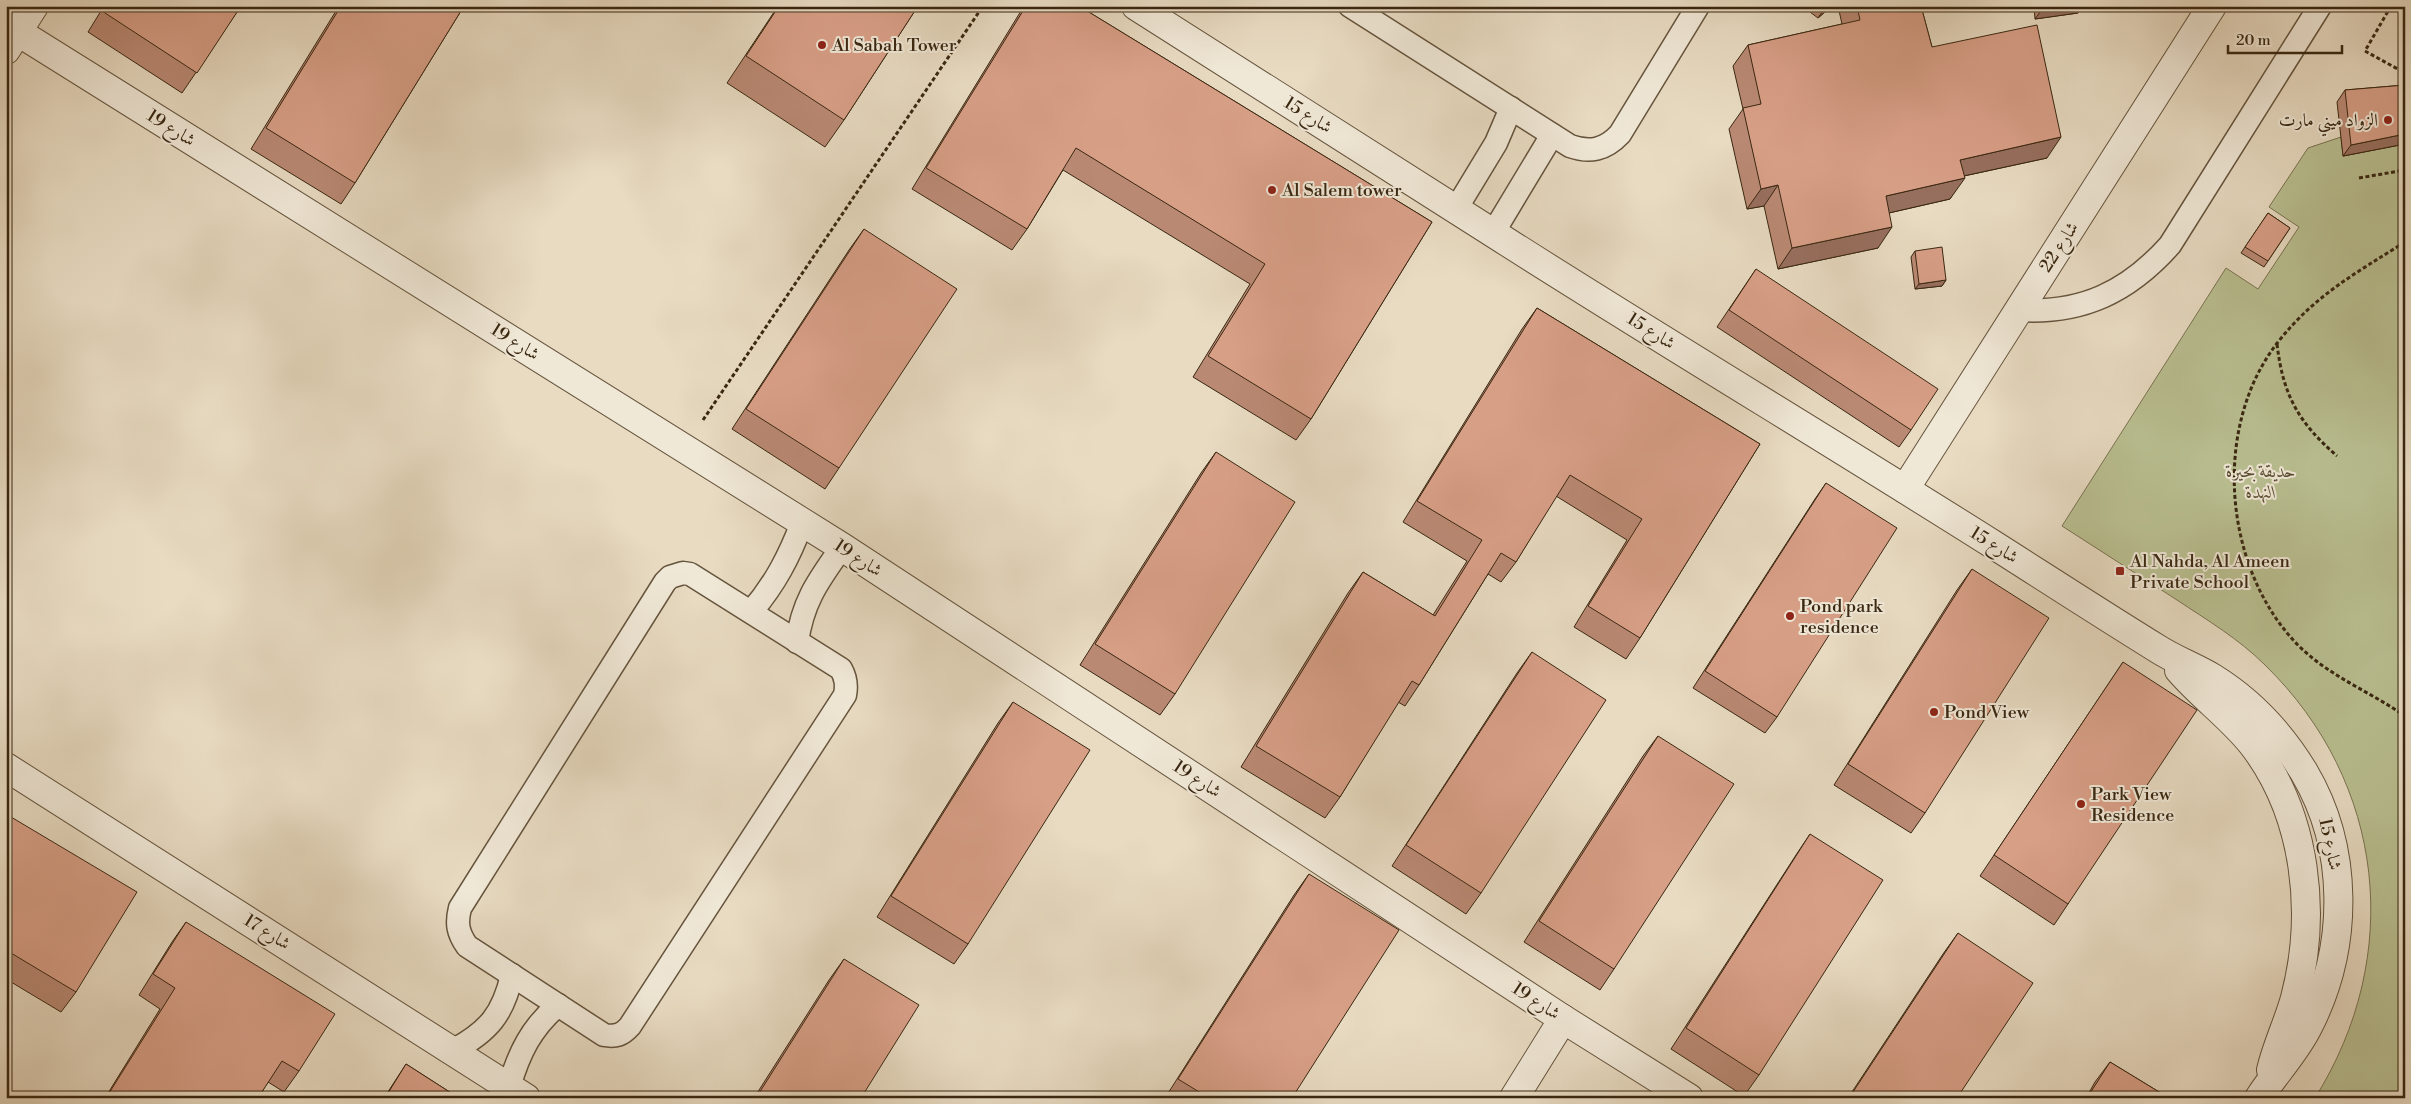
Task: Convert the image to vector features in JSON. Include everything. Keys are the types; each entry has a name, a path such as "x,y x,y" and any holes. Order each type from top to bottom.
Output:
{"street":[{"path":"12,41 34,6"},
{"name":"شارع 15","path":"1136,6 1493,233 2166,654 2192,684 2235,724 2254,747 2286,803 2296,834 2304,870 2306,906 2305,943 2294,999 2263,1092"},
{"name":"شارع 22","path":"1905,489 2212,6"},
{"name":"شارع 19","path":"12,41 684,448 842,547 1563,1019 1689,1098"},
{"name":"شارع 17","path":"6,767 518,1092"},
{"path":"1514,1098 1563,1019"}],"lane":[{"path":"1350,6 1552,135 1580,150 1591,150 1612,142 1620,134 1698,6"},
{"path":"2019,310 2045,312 2093,301 2135,279 2154,263 2170,245 2320,6"},
{"path":"1456,209 1496,142 1510,108"},
{"path":"1493,233 1552,135"},
{"path":"751,612 778,578 802,523"},
{"path":"797,642 800,619 808,597 842,547"},
{"path":"676,574 690,574 797,642 841,670 845,677 845,695 630,1026 623,1033 614,1036 604,1035 467,946 460,935 457,922 460,908 665,582 676,574"},
{"path":"454,1050 476,1038 494,1021 506,999 512,975"},
{"path":"518,1092 516,1062 527,1040 542,1019 558,1005"}],"path":[{"path":"684,448 982,6"},
{"path":"2391,6 2365,50 2405,74"},
{"path":"2359,178 2405,170"},
{"path":"2405,242 2337,284 2318,299 2277,343 2264,362 2245,407 2238,438 2234,472 2236,509 2250,567 2272,613 2295,642 2335,674 2405,716"},
{"path":"2277,343 2280,370 2300,419 2317,439 2338,456"}],"green space":[{"name":"حديقة بحيرة النهدة","path":"2341,137 2343,156 2405,144 2405,1098 2315,1098 2343,1043 2362,987 2370,930 2369,872 2357,816 2336,762 2306,712 2255,656 2211,622 2062,526 2226,268 2258,289 2299,227 2269,207 2308,148"}],"building":[{"path":"105,6 241,6 197,73 102,11"},
{"path":"341,6 464,6 355,183 266,128"},
{"name":"Al Sabah Tower","path":"779,6 918,6 844,120 746,56"},
{"path":"1026,6 1079,6 1432,222 1311,419 1208,356 1265,264 1076,148 1027,229 926,168"},
{"path":"1857,6 1921,6 1932,47 2037,25 2061,137 1960,160 1965,178 1886,196 1892,227 1792,248 1778,185 1761,189 1743,108 1761,104 1748,45 1860,20"},
{"path":"2405,85 2405,134 2351,145 2345,90"},
{"path":"2268,213 2290,228 2268,261 2245,247"},
{"path":"864,229 957,289 839,468 746,409"},
{"path":"1942,247 1946,280 1919,284 1915,251"},
{"path":"1756,269 1938,389 1911,430 1729,310"},
{"path":"1537,308 1760,444 1640,638 1588,606 1642,519 1570,475 1516,562 1501,553 1419,685 1412,681 1340,797 1256,746 1363,572 1435,616 1482,540 1417,501"},
{"path":"1216,452 1295,502 1175,694 1095,644"},
{"name":"Pond park residence","path":"1826,483 1897,528 1777,717 1705,671"},
{"name":"Pond View","path":"1972,569 2049,618 1925,813 1848,764"},
{"path":"1532,652 1606,700 1481,893 1406,845"},
{"name":"Park View Residence","path":"2123,662 2197,710 2068,904 1994,855"},
{"path":"1013,702 1090,750 968,944 891,896"},
{"path":"1658,736 1734,784 1614,969 1539,921"},
{"path":"6,814 137,892 76,992 6,950"},
{"path":"1810,834 1883,880 1759,1075 1686,1028"},
{"path":"1309,874 1399,930 1292,1098 1209,1098 1178,1079"},
{"path":"186,922 335,1014 299,1071 282,1061 258,1098 106,1098 175,988 153,974"},
{"path":"1958,933 2033,983 1957,1098 1849,1098"},
{"path":"844,959 919,1005 861,1098 756,1098"},
{"path":"2110,1062 2169,1098 2087,1098"},
{"path":"406,1064 459,1098 385,1098"}],"place":[{"name":"Al Sabah Tower","path":"822,45"},
{"name":"الزواد ميني مارت","path":"2388,120"},
{"name":"Al Salem tower","path":"1272,190"},
{"name":"Al Nahda, Al Ameen Private School","path":"2120,571"},
{"name":"Pond park residence","path":"1790,616"},
{"name":"Pond View","path":"1934,712"},
{"name":"Park View Residence","path":"2081,804"}]}
